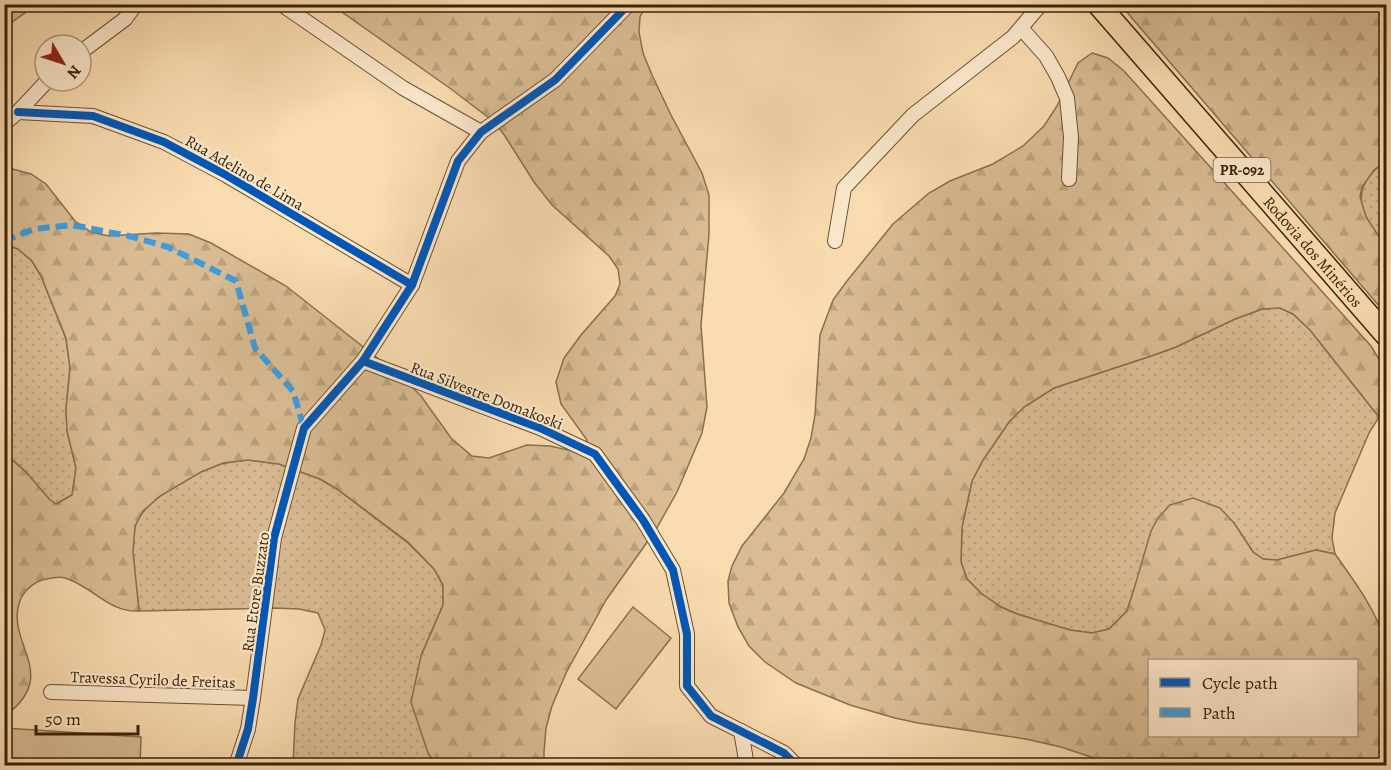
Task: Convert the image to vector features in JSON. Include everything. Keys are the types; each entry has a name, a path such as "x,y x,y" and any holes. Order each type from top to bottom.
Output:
{"main road":[{"name":"Rodovia dos Minérios","path":"1098,4 1386,335"}],"street":[{"path":"93,43 125,19 136,4"},
{"path":"281,4 403,88 481,132"},
{"name":"Rua Etore Buzzato","path":"236,765 248,729 254,698 274,538 304,428 363,361 412,285 458,161 481,132 555,80 629,4"},
{"path":"835,241 844,188 913,115 1013,37 1041,4"},
{"path":"1021,28 1046,56 1067,98 1071,137 1069,179"},
{"path":"4,124 36,93"},
{"name":"Rua Adelino de Lima","path":"18,112 93,116 164,142 226,175 412,285"},
{"name":"Rua Silvestre Domakoski","path":"363,361 540,428 595,454 644,520 673,570 687,634 687,686 711,716 784,753 797,765"},
{"name":"Travessa Cyrilo de Freitas","path":"51,692 254,698"},
{"path":"741,731 747,765"}],"green space":[{"path":"5,4 36,4 36,5 5,27"},
{"path":"332,5 646,5 640,17 639,32 643,53 671,115 702,173 709,195 709,234 701,325 707,407 702,433 677,492 655,531 606,600 566,673 552,706 546,728 544,765 436,765 428,753 411,702 421,656 443,605 443,585 434,569 408,542 320,479 279,464 248,460 223,463 201,472 160,496 143,511 135,526 133,552 139,611 110,604 63,577 40,581 27,590 22,596 17,613 18,628 31,671 29,685 22,700 5,716 4,453 26,472 56,504 72,495 76,468 67,431 66,409 70,368 66,338 41,276 32,261 18,249 5,244 5,167 31,174 46,184 75,221 91,232 109,236 156,233 189,234 211,243 286,286 404,379 421,396 451,438 472,456 489,458 527,445 550,446 581,453 587,440 561,404 556,382 564,358 615,296 620,284 618,269 609,256 552,205 534,182 503,133 489,118"},
{"path":"1121,5 1386,5 1386,161 1374,170 1362,187 1360,197 1366,217 1386,247 1386,314 1131,17"},
{"path":"1092,53 1108,58 1124,71 1371,346 1383,366 1386,384 1379,417 1310,330 1293,314 1280,308 1262,309 1176,347 1054,388 1024,407 1009,422 983,460 972,481 962,527 961,562 967,579 982,594 1001,607 1017,614 1070,630 1092,633 1109,629 1127,611 1151,531 1158,518 1170,505 1193,498 1220,508 1234,523 1253,552 1263,559 1277,560 1316,550 1335,554 1370,607 1386,642 1386,765 1109,765 1061,747 1026,739 918,723 850,705 796,683 765,662 749,646 738,627 729,603 728,581 732,566 742,546 784,493 804,459 815,415 820,335 833,300 893,224 929,193 950,181 993,164 1023,146 1044,126 1057,106 1078,63"},
{"path":"1386,161 1386,247 1364,213 1362,192 1373,171"},
{"path":"4,244 18,249 32,261 41,276 66,339 70,368 66,409 67,431 76,468 72,495 56,504 5,453"},
{"path":"1280,308 1293,314 1310,330 1379,417 1369,433 1335,513 1332,538 1335,554 1316,550 1277,560 1263,559 1253,552 1234,523 1134,589 1127,611 1109,629 1092,633 1070,630 1017,614 1001,607 982,594 967,579 961,562 962,527 972,481 983,460 1009,422 1024,407 1054,388 1176,347 1262,309"},
{"path":"248,460 279,464 320,479 337,489 408,543 434,569 443,585 443,605 421,656 428,753 436,765 293,765 298,699 325,630 318,613 275,608 139,611 133,543 136,524 141,514 173,487 199,473 221,464"},
{"path":"633,607 671,638 616,709 578,679"},
{"path":"4,728 141,737 140,765 5,765"}],"marked path":[{"path":"4,241 34,229 72,225 129,236 168,247 236,281 255,348 293,391 304,428"}],"cycle path":[{"path":"236,766 248,729 274,538 304,428 363,361 412,285 458,161 481,132 555,80 629,4"},
{"path":"18,112 93,116 164,142 226,175 412,285"},
{"path":"363,361 540,428 595,454 643,520 673,570 687,634 687,686 711,716 784,753 797,766"}]}
